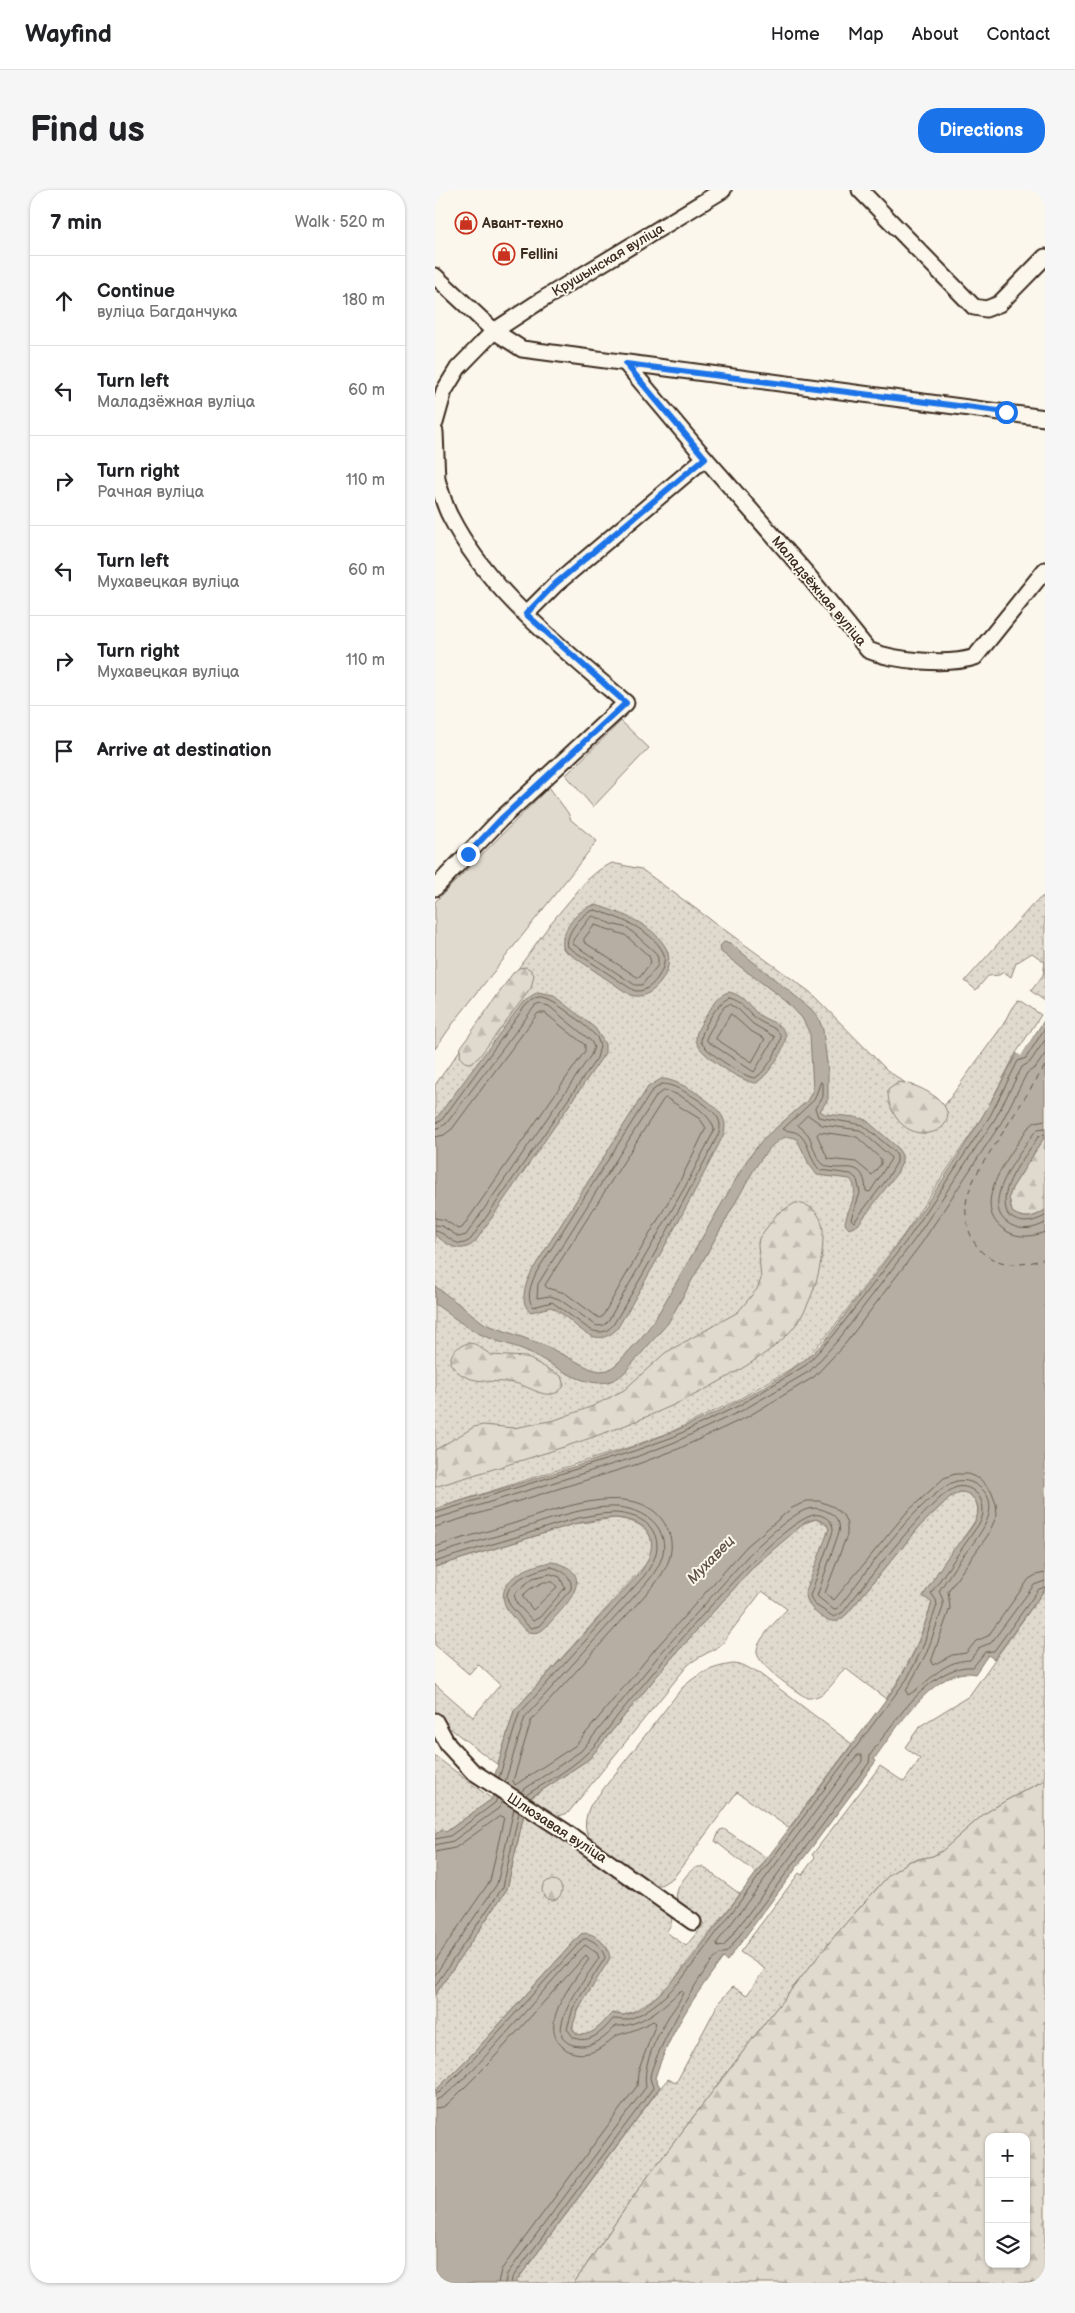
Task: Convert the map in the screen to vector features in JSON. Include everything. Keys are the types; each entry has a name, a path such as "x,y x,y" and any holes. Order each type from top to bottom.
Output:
{"street":[{"name":"Крушынская вуліца","path":"435,423 444,391 458,368 494,331 723,190"},
{"path":"860,190 974,307 986,309 999,304 1045,257"},
{"path":"435,276 494,331 522,349 1045,418"},
{"name":"Маладзёжная вуліца","path":"626,364 806,573 869,650 882,656 938,661 963,660 975,657 1045,570"},
{"path":"435,432 436,485 465,543 495,582 526,614 626,703 501,819 435,888"},
{"path":"526,614 555,584 705,458"},
{"name":"Шлюзавая вуліца","path":"435,1721 459,1759 488,1783 574,1838 693,1922"}],"green space":[{"path":"621,721 649,748 593,807 566,775"},
{"path":"549,787 571,820 597,841 454,1022 435,1049 435,902"},
{"path":"612,863 641,869 810,992 887,1070 942,1109 1003,1025 1017,1001 1023,1002 1041,1015 1016,1053 985,1113 905,1233 830,1332 804,1361 738,1400 671,1432 633,1446 435,1509 435,1085 550,924 586,881 599,870"},
{"path":"1045,895 1045,962 1032,953 1016,963 1011,977 1004,972 999,975 988,976 976,990 965,981 1035,902"},
{"path":"1045,962 1045,1001 1031,991 1043,975"},
{"path":"526,967 534,975 531,988 479,1057 471,1063 465,1062 460,1056 461,1047 513,973 519,968"},
{"path":"899,1082 919,1087 937,1098 946,1109 947,1118 943,1126 935,1131 925,1133 913,1131 902,1124 893,1112 888,1096 888,1090"},
{"path":"1045,1136 1045,1210 1029,1217 1021,1216 1012,1212 1009,1197 1012,1188"},
{"path":"795,1203 808,1206 820,1217 823,1229 821,1261 814,1288 803,1313 788,1334 774,1347 726,1378 656,1413 546,1453 435,1487 435,1450 474,1427 483,1425 514,1428 555,1420 593,1406 624,1390 665,1353 738,1312 757,1289 761,1279 759,1238 777,1214"},
{"path":"468,1343 475,1344 491,1355 526,1357 561,1376 564,1386 552,1394 546,1394 514,1383 471,1379 463,1376 450,1363 455,1350"},
{"path":"960,1492 969,1494 975,1500 978,1508 977,1518 923,1596 932,1602 923,1628 907,1665 886,1699 845,1668 829,1688 813,1698 807,1698 776,1676 762,1662 757,1650 765,1635 787,1609 762,1591 726,1640 717,1648 687,1666 568,1813 556,1817 538,1809 537,1804 529,1799 589,1759 670,1660 755,1565 804,1523 816,1519 828,1526 846,1615 920,1526 950,1497"},
{"path":"615,1518 633,1522 646,1530 652,1543 648,1562 514,1711 498,1765 443,1723 435,1709 435,1684 473,1717 500,1685 478,1664 469,1674 435,1645 435,1567 574,1524"},
{"path":"1045,1589 1045,1780 984,1814 942,1851 933,1856 910,1861 889,1875 838,1932 770,2016 640,2187 574,2283 515,2283 660,2088 668,2079 676,2083 719,2002 733,1987 747,1995 765,1969 740,1952 799,1873 802,1875 815,1857 812,1855 880,1766 904,1782 920,1759 905,1747 920,1726 969,1696"},
{"path":"733,1664 743,1665 760,1674 852,1744 789,1828 737,1792 674,1877 661,1885 654,1885 594,1845 588,1836 586,1827 588,1810 682,1688 694,1678 706,1672"},
{"path":"435,1756 492,1799 446,1832 442,1829 435,1835"},
{"path":"1045,1780 1045,2283 574,2283 640,2187 770,2016 838,1932 889,1875 910,1861 933,1856 942,1851 984,1814"},
{"path":"524,1814 666,1907 672,1920 666,1932 686,1946 704,1924 683,1909 677,1899 680,1885 690,1872 695,1868 703,1867 740,1894 670,1985 634,2011 624,2015 612,2013 594,2031 584,2035 573,2031 573,2022 608,1949 592,1935 581,1934 477,2049 435,2091 435,1995 507,1889"},
{"path":"724,1829 767,1858 756,1873 715,1841 720,1830"},
{"path":"552,1880 559,1883 562,1890 559,1897 552,1900 545,1897 542,1890 545,1883"}],"water":[{"path":"596,905 635,920 653,932 666,948 669,956 666,974 661,982 647,994 639,996 630,995 564,950 564,936 571,922 583,910"},
{"path":"724,942 730,943 810,1008 818,1017 823,1030 828,1072 828,1099 820,1111 825,1114 866,1120 897,1147 902,1155 902,1163 897,1173 858,1225 849,1229 845,1224 854,1195 853,1184 850,1179 817,1175 809,1164 797,1139 790,1137 777,1141 752,1173 668,1323 625,1372 614,1380 601,1383 589,1382 576,1377 527,1351 480,1334 435,1304 435,1286 485,1324 544,1345 591,1369 600,1371 608,1370 617,1364 641,1338 654,1321 747,1160 763,1139 807,1101 813,1090 810,1034 802,1018 787,1002 721,952 720,946"},
{"path":"729,992 738,995 762,1017 781,1027 786,1035 776,1062 766,1075 756,1083 741,1078 721,1067 704,1053 696,1040 700,1026 714,1003 719,997"},
{"path":"538,993 554,996 595,1028 605,1044 605,1053 475,1242 464,1248 454,1247 435,1235 435,1120 523,1002"},
{"name":"Мухавец","path":"1045,1019 1045,1136 1012,1188 1009,1197 1012,1212 1021,1216 1037,1215 1045,1210 1045,1589 994,1659 988,1655 975,1674 960,1674 946,1679 931,1689 904,1718 874,1759 876,1761 727,1961 723,1958 703,1986 675,2030 661,2061 655,2078 660,2087 515,2283 435,2283 435,2091 477,2049 581,1934 591,1934 600,1940 607,1949 610,1958 578,2010 572,2028 576,2034 582,2035 592,2032 612,2013 623,2015 641,2008 678,1975 896,1686 917,1647 932,1603 923,1596 946,1559 972,1526 977,1516 978,1507 972,1496 968,1494 960,1492 950,1497 920,1526 846,1615 838,1621 826,1620 821,1617 811,1607 806,1596 806,1591 829,1529 826,1523 816,1519 807,1521 755,1565 670,1660 589,1759 527,1800 507,1889 435,1995 435,1835 442,1829 446,1832 492,1799 494,1778 514,1711 640,1573 650,1553 651,1544 650,1536 646,1529 639,1524 616,1518 605,1519 574,1524 435,1567 435,1509 577,1466 672,1432 718,1412 761,1389 810,1356 832,1332 923,1209 982,1117 1017,1053 1021,1055"},
{"path":"661,1079 677,1083 696,1092 719,1112 725,1126 724,1134 659,1257 617,1329 608,1336 599,1338 591,1336 551,1307 531,1312 527,1308 524,1297 526,1285 533,1269 648,1087"},
{"path":"552,1562 572,1571 576,1577 574,1591 565,1606 541,1631 529,1632 512,1616 505,1605 503,1595 506,1586 520,1573 541,1564"}],"pier":[{"path":"1045,1017 1021,1056 1017,1053 1018,1051 1020,1052"}],"ferry route":[{"path":"1045,1066 986,1157 971,1186 966,1202 966,1219 971,1236 980,1251 987,1256 1008,1264 1030,1263 1045,1258"}],"place":[{"name":"Авант-техно","path":"466,223"},
{"name":"Fellini","path":"504,254"}],"route":[{"path":"468,854 501,819 626,703 526,614 555,584 705,458 626,364 1006,412"}]}
